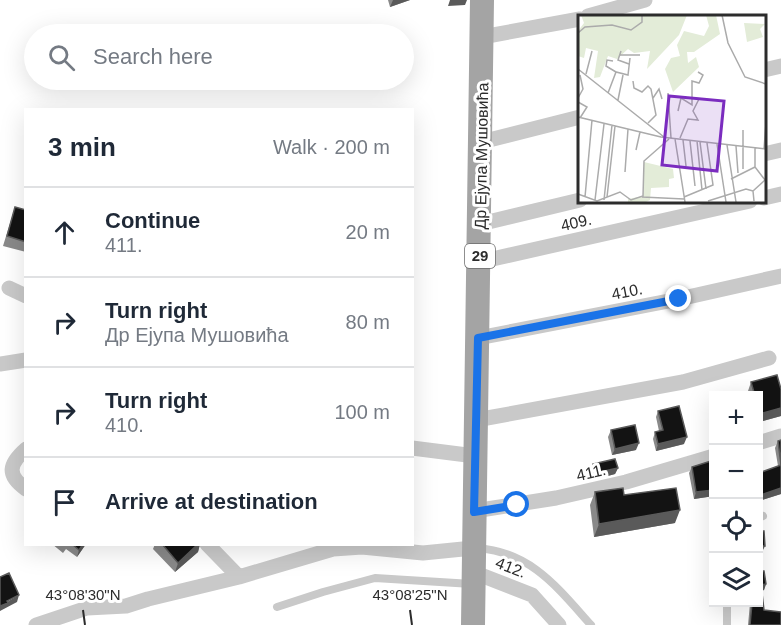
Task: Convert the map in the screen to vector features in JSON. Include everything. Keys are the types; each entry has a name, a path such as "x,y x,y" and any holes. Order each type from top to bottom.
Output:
{"main road":[{"name":"Др Ејупа Мушовића","path":"474,548 480,262 482,0"},
{"name":"29","path":"473,625 474,548"}],"street":[{"path":"592,15 645,0"},
{"path":"482,37 578,19"},
{"path":"766,70 781,66"},
{"path":"481,142 578,118"},
{"path":"766,154 781,150"},
{"path":"766,198 781,194"},
{"name":"409.","path":"480,224 578,200"},
{"name":"409.","path":"480,262 746,202"},
{"name":"410.","path":"478,338 679,299 781,276"},
{"path":"9,288 24,295"},
{"path":"476,420 683,382 769,357"},
{"path":"0,364 24,360"},
{"path":"763,442 781,436"},
{"path":"414,448 475,456"},
{"path":"24,451 14,460 11,470 16,482 24,488"},
{"name":"411.","path":"474,512 556,498 626,482 709,457"},
{"path":"209,546 239,577"},
{"path":"36,625 87,608 126,606 339,548 362,547 423,553 474,548"},
{"name":"412.","path":"473,578 532,595 559,625"}],"lane":[{"path":"474,548 495,549 513,554 536,568 557,587 591,625"},
{"path":"277,608 323,592 375,578 473,578"},
{"path":"727,607 727,625"}],"building":[{"path":"15,207 24,209 24,241 7,236"},
{"path":"777,375 781,389 781,408 763,413 763,391 754,391 751,382"},
{"path":"679,406 687,437 658,444 655,432 663,430 658,411"},
{"path":"635,425 639,443 615,449 611,430"},
{"path":"781,440 781,465 778,441"},
{"path":"615,459 618,468 595,473 593,464"},
{"path":"709,462 709,491 696,492 692,467"},
{"path":"781,465 781,488 763,494 763,472"},
{"path":"623,488 624,495 676,488 680,510 599,524 595,492"},
{"path":"164,546 196,546 178,563"},
{"path":"763,571 764,571 766,584 763,585"},
{"path":"9,573 19,595 0,606 0,577"},
{"path":"763,602 764,610 781,612 781,625 750,625 752,607 763,607"}],"route":[{"path":"517,505 474,512 478,338 679,299"}]}
